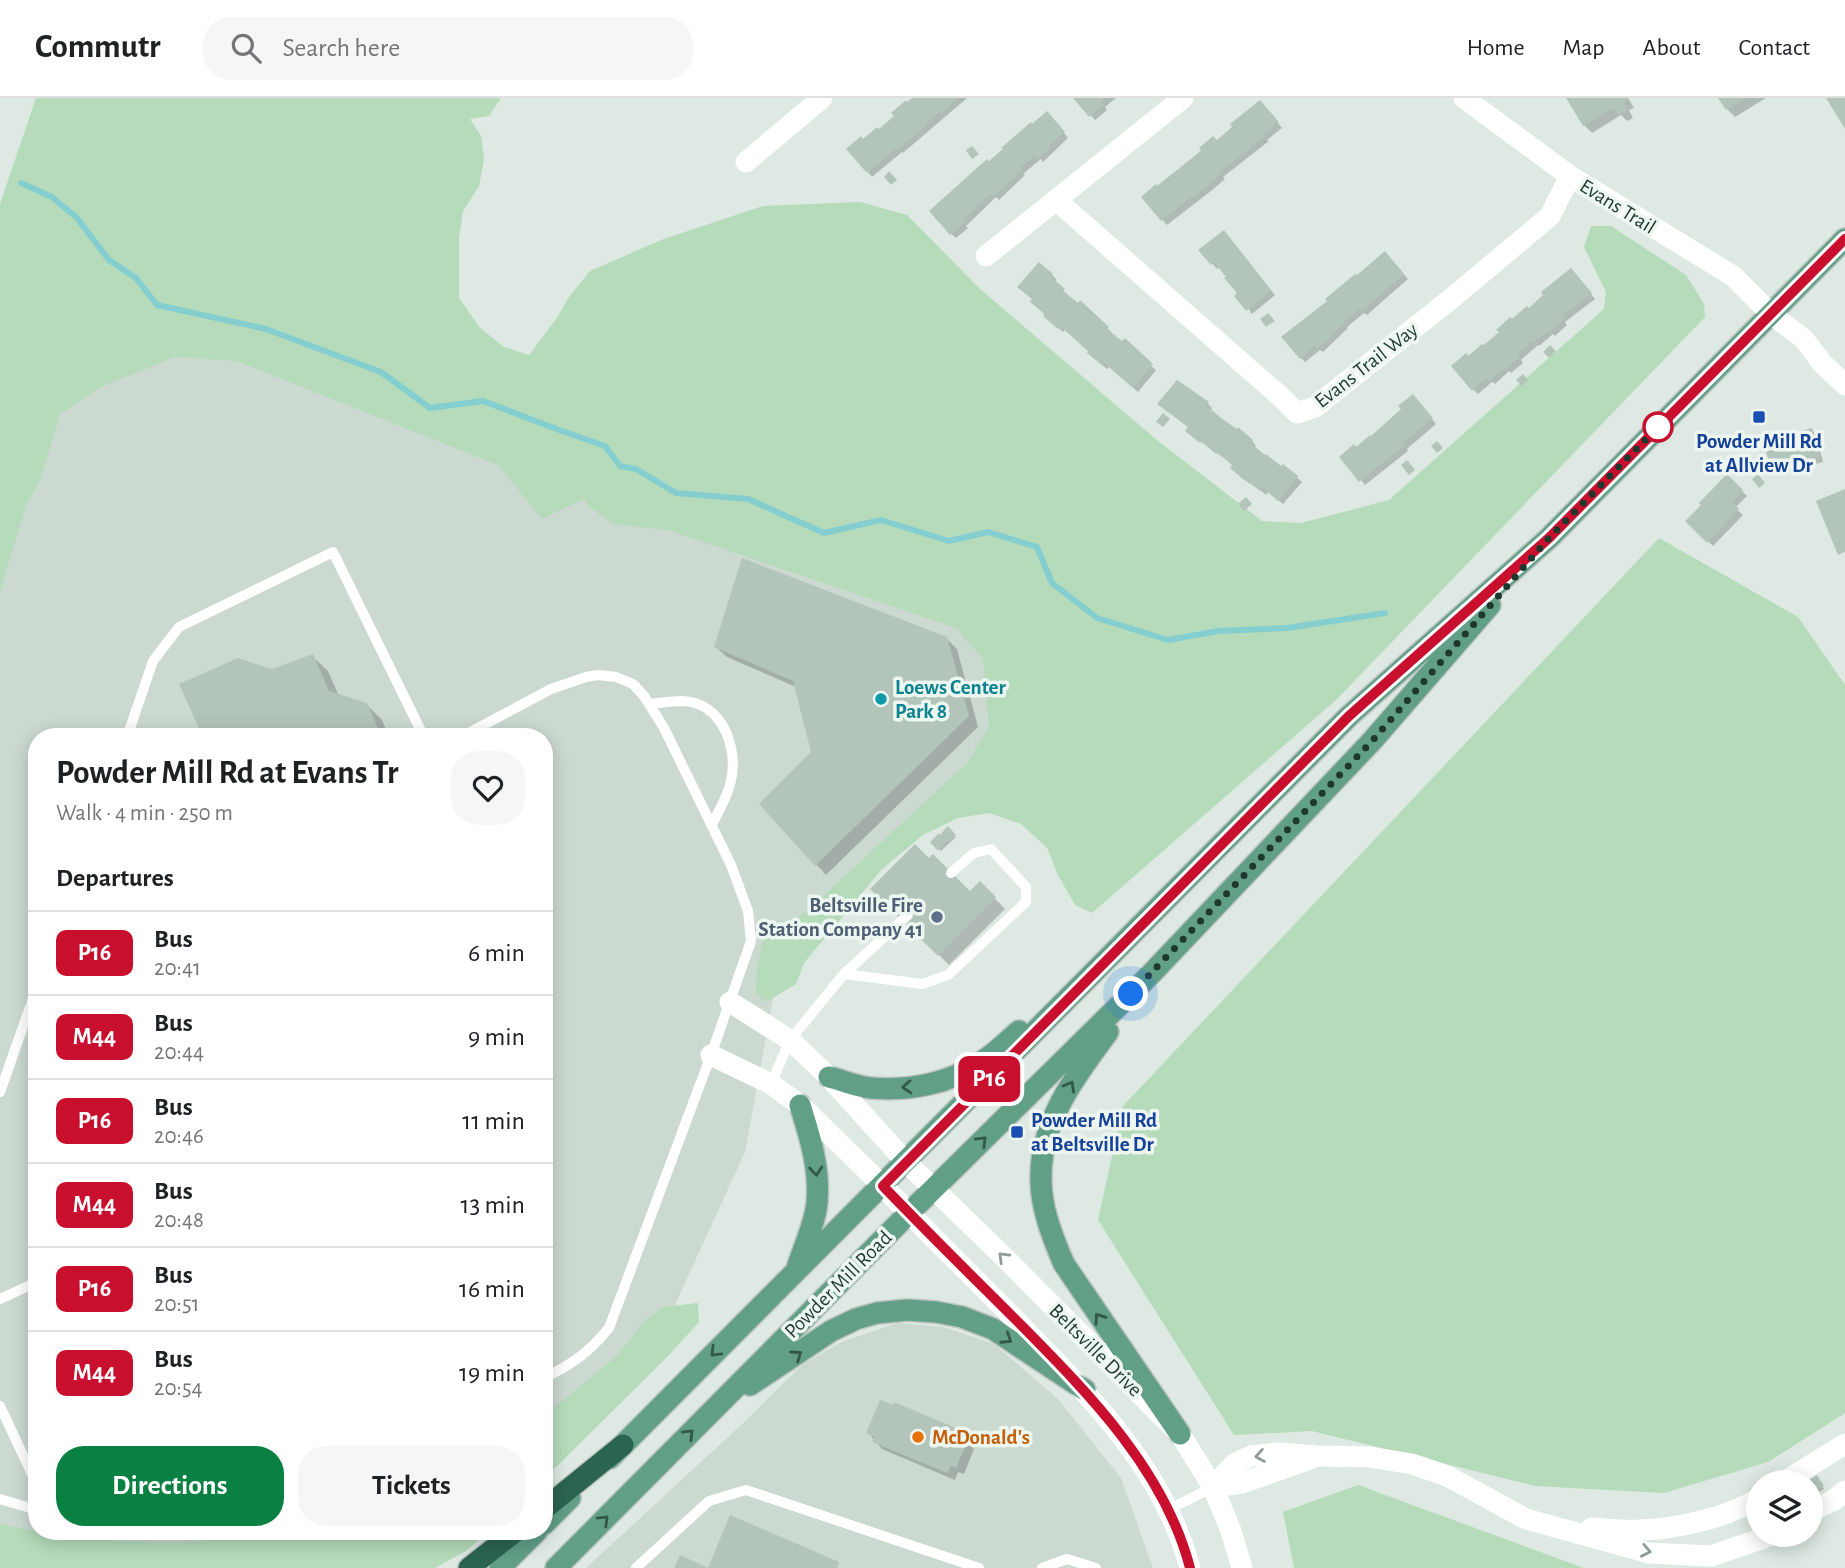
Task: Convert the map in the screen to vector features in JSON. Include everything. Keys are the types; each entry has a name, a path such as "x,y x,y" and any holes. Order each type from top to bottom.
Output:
{"highway":[{"path":"553,1501 623,1445"},
{"path":"469,1568 505,1540"}],"main road":[{"name":"Powder Mill Road","path":"553,1515 1349,716 1549,538 1845,239"},
{"name":"Powder Mill Road","path":"556,1568 1151,974 1372,741 1549,538"},
{"path":"829,1077 869,1088 922,1086 952,1078 982,1062 1123,944"},
{"path":"1151,974 1076,1074 1057,1108 1043,1149 1040,1177 1049,1225 1064,1264 1180,1434"},
{"path":"797,1269 817,1205 815,1154 800,1105"},
{"path":"719,1405 831,1331 877,1313 907,1310 936,1311 962,1317 993,1329 1085,1390"},
{"path":"500,1568 528,1540"}],"street":[{"path":"746,162 822,98"},
{"path":"986,256 1183,98"},
{"name":"Evans Trail","path":"1464,98 1570,176 1733,276 1771,314 1804,339 1822,363 1845,385"},
{"name":"Evans Trail Way","path":"1056,200 1297,414 1315,407 1550,216 1570,176"},
{"name":"Beltsville Drive","path":"730,1002 789,1040 829,1077 906,1162 1180,1434 1213,1487 1231,1531 1242,1568"},
{"name":"Beltsville Drive","path":"711,1055 771,1084 800,1105 1085,1390 1138,1457 1168,1510 1186,1553 1189,1568"},
{"path":"1803,1470 1845,1444"},
{"path":"1213,1487 1242,1483 1318,1456 1370,1457 1412,1464 1447,1476 1526,1518 1649,1553 1711,1556 1746,1541"},
{"path":"1823,1490 1845,1476"},
{"path":"1823,1506 1845,1491"},
{"path":"1557,1527 1642,1530 1696,1523 1746,1504"}],"lane":[{"path":"133,728 153,661 179,627 333,552 420,728"},
{"path":"478,728 551,689 586,677 616,677 633,684 664,728 712,825 741,888 751,929 751,941 730,1002 609,1328 592,1349 553,1374"},
{"path":"649,704 683,701 697,704 713,712 724,727 732,751 733,766 730,784 712,825"},
{"path":"844,974 922,984 948,975 1026,902 1026,887 990,849 974,853 951,873"},
{"path":"771,1084 789,1040 844,974 908,915"},
{"path":"0,1092 28,1013"},
{"path":"0,1299 28,1286"},
{"path":"0,1406 28,1466"},
{"path":"1168,1510 1213,1487"},
{"path":"636,1568 709,1500 746,1490 979,1568"},
{"path":"0,1499 28,1507"},
{"path":"1042,1568 1067,1559 1096,1568"}],"shaded area":[{"path":"76,272 1110,528 1020,750 861,882 775,988 745,1152 661,1335 553,1427 553,728 28,728 28,1540 301,1540 0,1568 0,523"},
{"path":"897,1323 943,1327 994,1344 1058,1399 1121,1478 1153,1568 586,1568 803,1364 844,1341"}],"green space":[{"path":"36,98 501,98 489,116 470,119 481,136 484,159 479,186 463,211 459,238 459,298 480,328 504,347 529,355 590,271 661,240 763,206 860,202 907,215 980,289 1158,441 1262,521 1301,523 1389,500 1604,309 1606,292 1584,247 1591,226 1611,226 1686,275 1704,304 1705,317 1336,700 1092,913 1075,905 1047,848 1021,824 989,813 958,818 923,835 882,869 804,963 796,984 766,1002 756,994 757,965 765,934 785,926 808,910 968,762 989,727 983,659 956,628 668,530 613,524 588,506 584,499 542,519 498,465 237,361 175,357 101,387 60,414 41,478 26,505 0,592 0,204"},
{"path":"1659,538 1798,617 1845,685 1845,1413 1768,1462 1664,1493 1535,1486 1312,1431 1234,1435 1098,1220 1123,1106"},
{"path":"698,1303 699,1322 553,1470 553,1407 618,1355 644,1321 663,1307"},
{"path":"1358,1485 1584,1568 1294,1568 1283,1512"},
{"path":"0,1524 28,1529 28,1540 479,1540 466,1551 435,1568 0,1568"}],"building":[{"path":"912,98 958,98 867,173 846,149 861,136 863,139 877,127 879,129 894,116 891,113"},
{"path":"1073,98 1106,98 1101,102 1104,105 1089,117"},
{"path":"1566,98 1626,98 1623,102 1627,110 1618,115 1614,108 1583,126"},
{"path":"1718,98 1746,98 1726,110"},
{"path":"1826,98 1845,98 1845,129"},
{"path":"1260,100 1279,122 1206,187 1161,221 1141,197 1197,154 1201,150 1199,148 1213,136 1217,140 1232,127 1230,124"},
{"path":"1047,111 1065,132 1038,159 1035,155 1020,168 1022,170 993,197 991,194 976,206 963,220 965,222 950,235 929,211 987,159 989,161 1031,122 1032,124"},
{"path":"972,146 979,154 972,159 966,150"},
{"path":"889,171 897,180 891,185 884,177"},
{"path":"1224,230 1271,290 1246,311 1234,296 1237,293 1224,278 1226,277 1214,262 1211,265 1198,250"},
{"path":"1385,251 1404,274 1361,312 1359,309 1344,322 1330,335 1332,337 1317,349 1315,346 1300,359 1281,337"},
{"path":"1039,262 1053,274 1051,277 1065,289 1063,291 1078,303 1080,300 1109,327 1107,329 1122,341 1125,338 1153,364 1133,388 1104,363 1102,365 1087,353 1088,351 1060,326 1058,329 1043,316 1045,314 1030,302 1032,299 1017,287"},
{"path":"1571,268 1592,293 1562,316 1564,319 1549,332 1533,343 1532,341 1518,354 1520,357 1505,370 1504,368 1489,381 1486,378 1472,391 1451,366 1466,353 1468,356 1484,345 1499,332 1496,330 1510,317 1512,319 1527,306 1529,308 1543,295 1541,292"},
{"path":"1268,313 1275,321 1266,327 1260,319"},
{"path":"1550,345 1556,351 1549,358 1543,352"},
{"path":"1523,374 1528,380 1522,386 1516,380"},
{"path":"1177,380 1209,402 1206,405 1237,429 1238,427 1253,440 1250,443 1265,455 1298,476 1278,501 1263,488 1260,491 1244,480 1230,468 1232,465 1185,431 1188,427 1157,404"},
{"path":"1413,394 1433,418 1403,443 1405,445 1359,482 1339,457 1354,444 1356,447 1371,436 1401,409 1398,406"},
{"path":"1163,413 1170,419 1163,427 1156,422"},
{"path":"1812,428 1820,458 1783,467 1781,459 1769,462 1763,441"},
{"path":"1437,441 1443,448 1437,453 1431,446"},
{"path":"1407,460 1415,470 1409,475 1401,465"},
{"path":"1727,474 1743,490 1732,502 1739,509 1707,543 1685,521"},
{"path":"1758,474 1765,483 1759,488 1752,479"},
{"path":"1845,489 1845,552 1838,555 1816,501"},
{"path":"1246,497 1252,504 1244,511 1238,504"},
{"name":"Loews Center Park 8","path":"742,558 947,637 969,716 815,866 759,804 811,752 793,681 714,647"},
{"path":"313,654 329,691 367,703 378,728 199,728 179,684 238,658 272,669"},
{"path":"948,826 956,835 948,842 941,833"},
{"path":"939,833 947,841 938,851 930,842"},
{"name":"Beltsville Fire Station Company 41","path":"915,844 929,858 933,854 970,891 980,881 996,897 938,956 870,889"},
{"name":"McDonald's","path":"880,1400 893,1405 894,1402 963,1431 960,1437 968,1440 956,1468 951,1466 947,1473 872,1442 875,1437 866,1433"},
{"path":"730,1515 839,1562 837,1568 708,1568"},
{"path":"680,1555 708,1568 674,1568"}],"waterway":[{"path":"21,183 52,197 77,218 109,260 136,278 157,305 266,329 381,372 430,408 483,401 605,446 620,466 636,469 676,493 748,499 824,533 881,520 949,541 988,532 1037,547 1052,583 1097,618 1168,640 1218,631 1287,628 1385,613"}],"bus line":[{"name":"P16","path":"1190,1568 1168,1510 1138,1457 1123,1437 1085,1390 883,1186 1349,716 1549,538 1845,239"}],"place":[{"name":"Powder Mill Rd at Allview Dr","path":"1759,417"},
{"name":"Loews Center Park 8","path":"881,699"},
{"name":"Beltsville Fire Station Company 41","path":"937,917"},
{"name":"Powder Mill Rd at Beltsville Dr","path":"1017,1132"},
{"name":"McDonald's","path":"918,1437"}],"route":[{"path":"1131,994 1372,741 1549,538 1658,427"}]}
